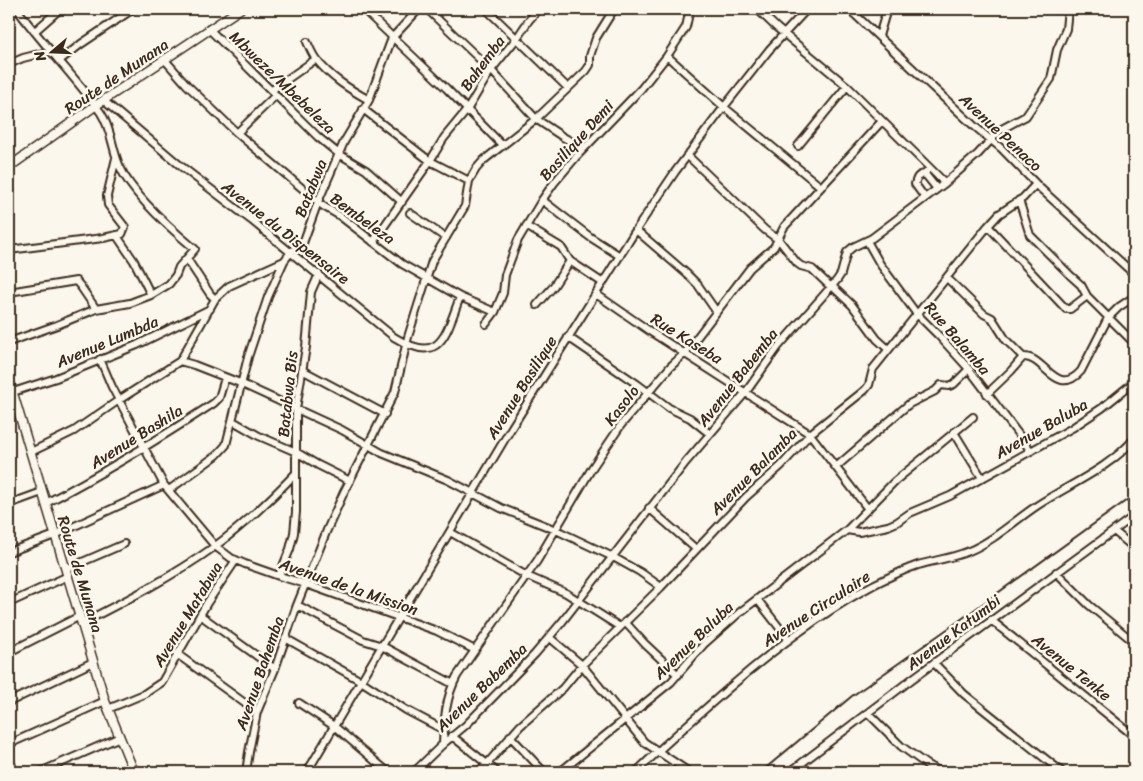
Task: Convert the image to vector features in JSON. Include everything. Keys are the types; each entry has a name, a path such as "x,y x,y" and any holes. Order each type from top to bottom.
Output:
{"main road":[{"name":"Route de Munana","path":"9,165 240,9"},
{"name":"Route de Munana","path":"9,380 93,662 107,705 134,772"}],"street":[{"path":"9,342 96,309 130,303 150,295 169,284 179,267 195,249 140,197 121,169 103,116 17,9"},
{"path":"35,31 60,9"},
{"path":"59,61 133,9"},
{"path":"363,9 446,88 503,146"},
{"name":"Batabwa","path":"9,552 55,535 167,488 222,451 226,445 233,421 240,383 268,297 284,261 291,252 303,243 339,154 368,100 392,38 419,9"},
{"path":"427,9 491,70 536,119 584,148"},
{"path":"486,9 568,88"},
{"name":"Bahemba","path":"374,242 444,138 467,110 491,70 538,9"},
{"path":"363,110 430,161 469,180 484,160 536,119 589,66 596,38 614,9"},
{"name":"Basilique Demi","path":"486,324 495,312 503,293 505,275 510,258 542,200 584,148 641,89 667,56 686,27 690,9"},
{"path":"756,9 847,86 945,183"},
{"name":"Avenue Basilique","path":"307,772 512,427 636,230 687,155 724,107 784,33 807,9"},
{"name":"Avenue Penaco","path":"849,9 1134,274"},
{"path":"854,14 863,9"},
{"path":"879,36 887,9"},
{"name":"Avenue Babemba","path":"414,772 466,725 508,683 549,637 613,557 649,508 746,392 778,347 842,274 847,252 867,241 945,183 978,154 1000,130 1026,116 1051,79 1057,50 1066,29 1068,9"},
{"name":"Mbweze/Mbebeleza","path":"208,29 318,137 339,154 366,170 402,202"},
{"path":"307,42 316,59 331,76 368,100"},
{"path":"9,64 23,58 51,51"},
{"path":"667,56 724,107 821,187"},
{"path":"237,134 274,92 316,59"},
{"name":"Bembeleza","path":"165,60 187,85 237,134 318,202 402,264 460,297 495,312"},
{"path":"798,146 847,86"},
{"name":"Avenue du Dispensaire","path":"103,100 394,337 406,344"},
{"name":"Kasolo","path":"443,744 453,684 527,576 592,468 621,425 677,359 685,353 750,268 774,247 784,227 882,121"},
{"path":"687,155 765,230 778,240 797,263 812,269 832,286 852,306 877,339 888,349"},
{"path":"9,250 122,234 125,227 108,205 107,196 117,157"},
{"path":"925,198 915,184 916,178 925,174 931,168"},
{"path":"925,174 937,189"},
{"name":"Avenue Bahemba","path":"246,772 250,744 258,712 297,605 327,530 350,480 395,392 420,294 432,261 465,206 469,180"},
{"name":"Avenue Balamba","path":"478,772 510,736 574,677 582,665 746,497 781,466 810,434 865,390 869,385 873,369 888,349 988,226 1006,208 1019,200 1036,184"},
{"path":"542,200 590,237 620,256"},
{"path":"1019,200 1030,235 1077,280 1087,296 1134,343"},
{"path":"410,213 446,238"},
{"path":"526,226 561,247 570,260 603,283"},
{"path":"988,226 1066,308 1070,309 1087,296"},
{"path":"636,230 698,285 716,311"},
{"path":"117,236 134,261 150,295"},
{"name":"Rue Balamba","path":"867,241 880,264 916,313 969,369 1031,451"},
{"path":"187,259 210,294 216,299"},
{"path":"537,305 553,287 570,260"},
{"path":"31,452 74,431 118,400 180,362 216,299 229,286 284,261"},
{"name":"Batabwa Bis","path":"279,576 294,533 296,512 296,409 308,333 310,292 319,274"},
{"path":"947,278 984,314 992,318 1006,340 1022,357 1031,357 1047,372 1058,379 1067,380 1075,377 1081,371 1108,318 1119,307 1134,297"},
{"path":"9,292 76,281 96,309"},
{"name":"Rue Kaseba","path":"596,294 651,332 810,434 868,509"},
{"path":"406,344 418,349 436,346 448,329 460,297"},
{"name":"Avenue Lumbda","path":"13,392 56,378 146,340 210,309"},
{"path":"568,338 669,408 690,418 710,434"},
{"path":"987,394 1011,371 1022,357"},
{"path":"100,359 118,400 144,447 148,458 167,488"},
{"path":"180,362 194,365 240,383 342,430 402,461 443,477 501,508 556,530 613,557 661,586"},
{"path":"836,466 909,404 935,391 941,385 948,386 954,384 969,369"},
{"path":"302,370 385,414"},
{"name":"Avenue Bashila","path":"46,503 91,480 214,403 219,398 228,379"},
{"name":"Avenue Baluba","path":"847,530 859,532 888,526 910,513 941,500 1031,451 1088,417 1134,382"},
{"name":"Avenue Baluba","path":"560,772 678,675 704,644 739,612 847,530 895,481 974,417"},
{"path":"233,421 259,436 296,452 350,480"},
{"path":"954,432 982,478"},
{"name":"Avenue Circulaire","path":"636,772 656,751 758,663 828,613 875,584 918,565 968,551 993,538 1038,505 1108,461 1134,439"},
{"path":"9,652 142,593 215,546 258,510 296,473"},
{"name":"Avenue de la Mission","path":"167,488 215,546 236,560 437,631 475,650"},
{"path":"9,504 42,492"},
{"path":"649,508 696,549"},
{"name":"Avenue Katumbi","path":"790,772 1056,572 1134,516"},
{"path":"1114,531 1134,548"},
{"path":"450,532 527,576 623,624 678,675"},
{"path":"9,603 124,544"},
{"name":"Avenue Matabwa","path":"9,744 107,705 144,694 162,682 200,616 236,560"},
{"path":"1056,572 1089,605 1134,642"},
{"path":"757,599 789,640"},
{"path":"297,605 363,640 382,646 453,684"},
{"path":"200,616 275,669"},
{"name":"Avenue Tenke","path":"992,620 1134,736"},
{"path":"549,637 582,665 644,742 688,772"},
{"path":"285,638 361,681 406,710 444,730"},
{"path":"177,654 258,712"},
{"path":"9,702 93,662"},
{"path":"934,663 964,694 1062,772"},
{"path":"299,703 334,726 388,772"},
{"path":"868,713 901,746 927,766 941,772"},
{"path":"452,736 498,772"},
{"path":"510,736 544,772"},
{"path":"40,772 120,737"},
{"path":"9,758 14,772"},
{"path":"800,765 810,772"}],"railway":[{"path":"761,772 852,696 1134,495"}]}
